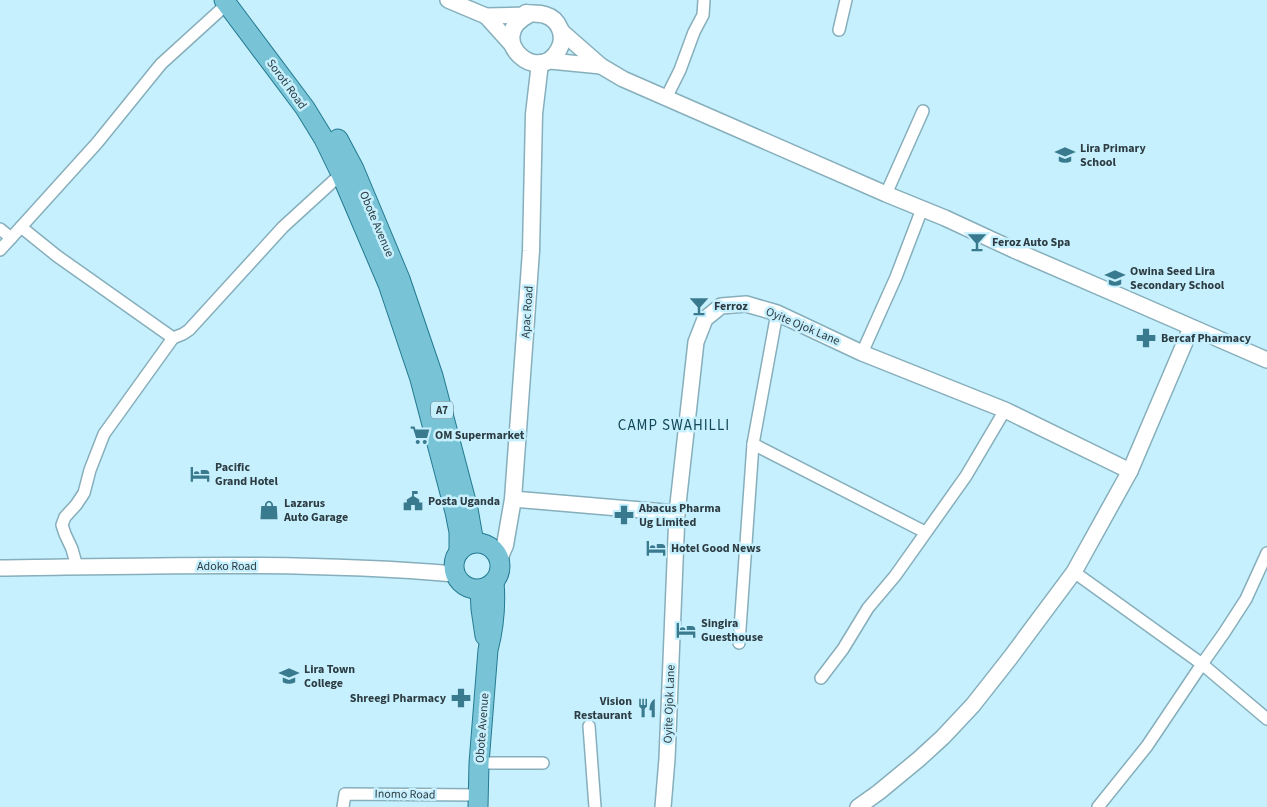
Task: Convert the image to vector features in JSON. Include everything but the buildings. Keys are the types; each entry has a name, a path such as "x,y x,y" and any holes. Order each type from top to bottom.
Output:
{"main road":[{"name":"Soroti Road","path":"230,1 348,171"},
{"path":"527,9 552,18 558,24 561,31 562,40 560,48 545,62 532,63 524,60 517,54 513,46 514,29 527,9"},
{"name":"Apac Road","path":"499,559 507,539 513,499 531,251 534,114 545,62"},
{"name":"Obote Avenue","path":"348,171 394,282 459,532 467,547"},
{"path":"455,574 458,581 472,589 487,586 498,575 499,559 495,552 482,544 467,547"},
{"name":"A7","path":"455,574 455,558 467,547"},
{"name":"Obote Avenue","path":"478,801 479,763 488,650 481,609 487,586"}],"street":[{"path":"448,0 486,16 513,46"},
{"path":"666,98 703,15 704,0"},
{"path":"839,30 846,0"},
{"path":"0,250 97,142 161,64 230,1"},
{"path":"486,16 527,9"},
{"path":"561,31 601,66 623,79 1267,360"},
{"path":"545,62 601,66"},
{"path":"886,194 923,111"},
{"path":"77,567 62,524 65,517 84,493 90,470 104,434 173,338 189,330 283,227 348,171"},
{"path":"862,353 896,277 922,209"},
{"path":"21,228 57,256 173,338"},
{"path":"0,229 10,238"},
{"name":"Oyite Ojok Lane","path":"664,807 677,513 696,342 705,319 721,306 746,304 777,313 862,353 1005,410 1130,471"},
{"path":"739,643 753,444 777,313"},
{"path":"858,807 919,759 973,705 1074,572 1130,471 1191,328"},
{"path":"820,678 843,649 868,608 895,576 966,476 1005,410"},
{"path":"753,444 925,532"},
{"path":"513,499 677,513"},
{"path":"1098,807 1147,746 1246,599 1267,554"},
{"name":"Adoko Road","path":"0,568 279,566 372,568 455,574"},
{"path":"1074,572 1202,664 1267,718"},
{"path":"589,726 594,807"},
{"path":"479,763 543,762"},
{"name":"Inomo Road","path":"343,807 345,794 478,801"}],"place":[{"name":"Lira Primary School","path":"1065,155"},
{"name":"Feroz Auto Spa","path":"977,242"},
{"name":"Owina Seed Lira Secondary School","path":"1115,278"},
{"name":"Ferroz","path":"699,306"},
{"name":"Bercaf Pharmacy","path":"1146,338"},
{"name":"OM Supermarket","path":"420,435"},
{"name":"Pacific Grand Hotel","path":"200,474"},
{"name":"Posta Uganda","path":"413,501"},
{"name":"Lazarus Auto Garage","path":"269,510"},
{"name":"Abacus Pharma Ug Limited","path":"624,515"},
{"name":"Hotel Good News","path":"656,548"},
{"name":"Singira Guesthouse","path":"686,630"},
{"name":"Lira Town College","path":"289,676"},
{"name":"Shreegi Pharmacy","path":"461,698"},
{"name":"Vision Restaurant","path":"647,708"}],"district":[{"name":"CAMP SWAHILLI","path":"674,425"}]}
